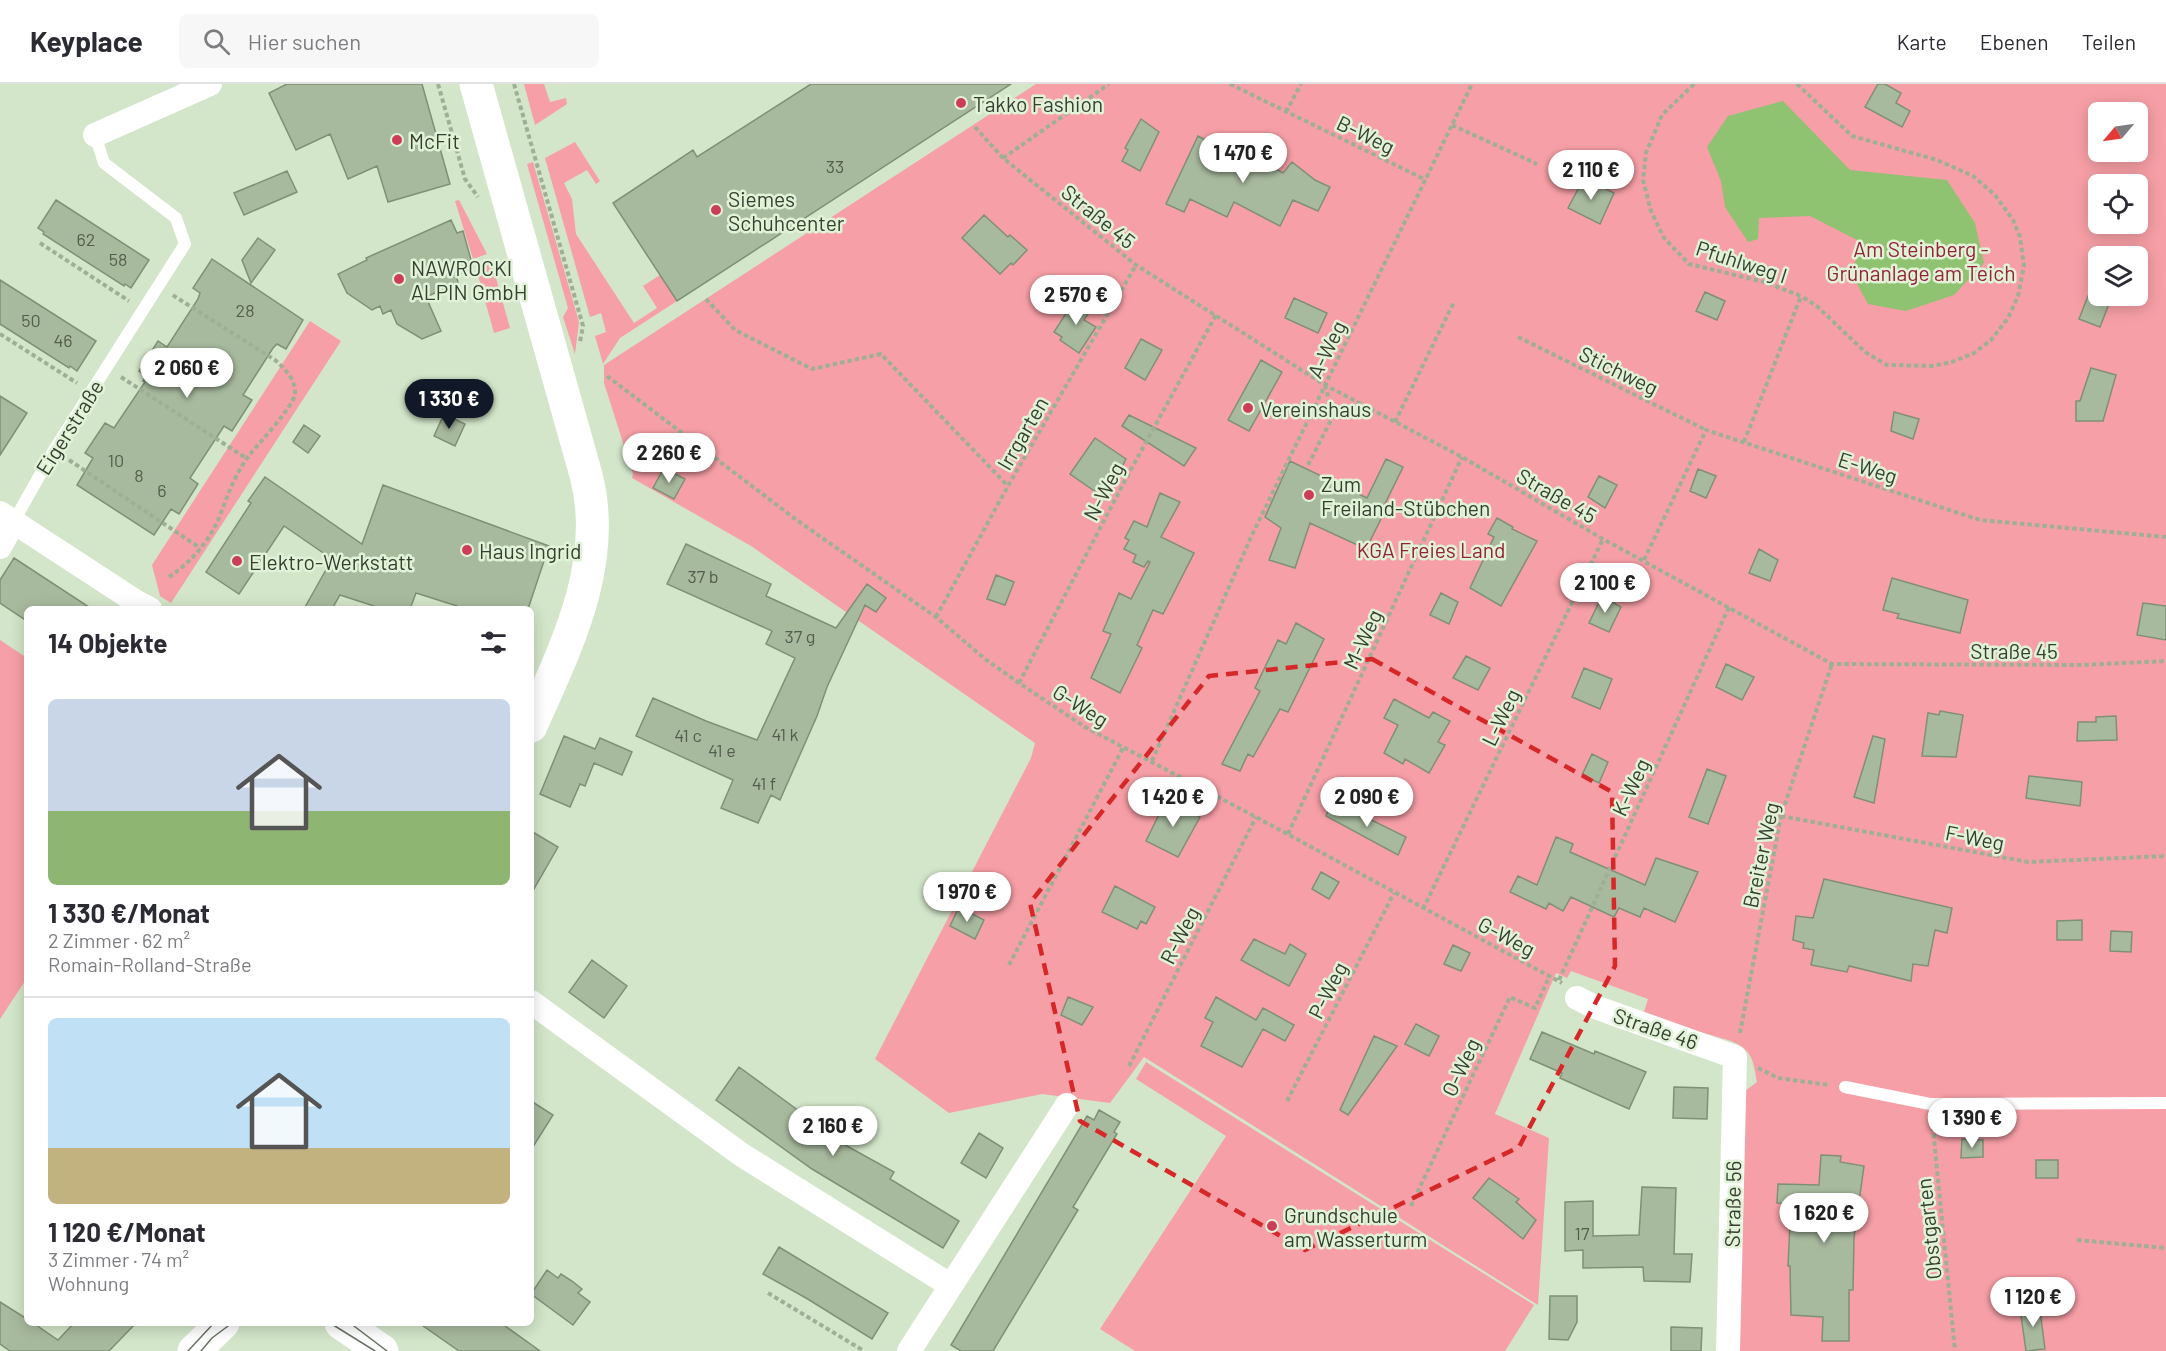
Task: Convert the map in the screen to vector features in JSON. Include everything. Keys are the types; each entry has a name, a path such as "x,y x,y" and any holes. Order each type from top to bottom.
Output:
{"main road":[{"path":"477,84 586,475 593,511 590,564 583,596 534,718"},
{"path":"194,1351 220,1326"},
{"path":"345,1326 382,1351"}],"street":[{"path":"95,135 210,84"},
{"path":"7,517 144,606"},
{"name":"Eigerstraße","path":"0,547 7,517"},
{"name":"Straße 46","path":"1577,999 1736,1057"},
{"path":"534,1004 742,1155 950,1285"},
{"name":"Straße 56","path":"1728,1351 1736,1057"},
{"path":"909,1351 1067,1105"}],"lane":[{"name":"Eigerstraße","path":"7,517 54,450 185,244 176,218 104,163 95,135"},
{"path":"1845,1087 1930,1104 2166,1103"}],"path":[{"path":"438,84 465,179 483,205"},
{"path":"514,84 583,326 579,345"},
{"path":"1003,158 1109,84"},
{"name":"B-Weg","path":"1230,84 1426,180"},
{"path":"1286,112 1301,84"},
{"name":"A-Weg","path":"1152,761 1252,535 1472,84"},
{"name":"Pfuhlweg I","path":"1694,84 1662,115 1646,153 1643,180 1651,211 1664,238 1689,264 1764,282 1801,296 1744,442"},
{"path":"1797,84 1852,136 1937,160 1973,176 1995,195 2013,220 2020,237 2024,266 2018,296 2007,318 1991,340 1974,353 1952,362 1932,366 1887,365 1865,352 1818,307 1801,296"},
{"path":"1452,125 1536,164"},
{"name":"Straße 45","path":"975,127 1003,158 1136,265 1325,385 1462,457 1603,539 1832,664 2081,665 2166,661"},
{"path":"40,243 142,310"},
{"name":"Irrgarten","path":"936,617 1008,486 1136,265"},
{"path":"158,286 275,360 288,371 295,396 246,458 232,483 218,521 200,548 190,562 169,577"},
{"path":"706,299 735,330 812,369 881,354 1008,486"},
{"path":"1395,422 1454,302"},
{"name":"N-Weg","path":"1019,683 1129,473 1216,315"},
{"path":"0,334 90,392"},
{"name":"Stichweg","path":"1518,337 1707,430"},
{"path":"106,367 246,458"},
{"name":"G-Weg","path":"607,376 798,522 936,617 985,658 1085,727 1550,975 1559,980 1577,999"},
{"path":"1325,385 1333,416"},
{"path":"1308,465 1333,416 1359,403"},
{"path":"1644,560 1707,430"},
{"name":"E-Weg","path":"1707,430 1980,520 2166,537"},
{"path":"54,450 200,548"},
{"name":"M-Weg","path":"1288,834 1462,457"},
{"name":"L-Weg","path":"1423,909 1603,539"},
{"name":"K-Weg","path":"1559,980 1729,607"},
{"name":"Breiter Weg","path":"1736,1057 1781,816 1832,664"},
{"path":"1009,965 1123,748"},
{"name":"F-Weg","path":"1781,816 2028,862 2166,856"},
{"name":"R-Weg","path":"1130,1066 1256,817"},
{"name":"P-Weg","path":"1287,1101 1394,893"},
{"name":"O-Weg","path":"1411,1206 1510,997 1535,1008 1550,975"},
{"path":"1778,1078 1845,1087"},
{"name":"Obstgarten","path":"1930,1104 1955,1351"},
{"path":"2077,1240 2166,1248"},
{"path":"768,1293 864,1351"}],"highlighted area":[{"path":"1372,659 1612,792 1615,966 1519,1147 1305,1250 1080,1121 1030,903 1209,676"}],"green space":[{"path":"524,84 544,84 550,102 566,98 567,104 535,125"},
{"name":"KGA Freies Land","path":"1036,84 2166,84 2166,1351 1737,1351 1745,1091 1757,1082 1751,1057 1744,1048 1731,1041 1643,1015 1648,999 1571,971 1567,978 1556,973 1495,1114 1549,1138 1538,1305 1144,1057 1110,1103 1042,1094 949,1113 875,1059 1031,758 1035,743 751,546 632,478 633,474 604,383 604,365"},
{"path":"575,142 600,181 596,184 587,170 564,183 572,199 576,234 634,323 657,308 643,286 660,275 677,301 620,338 603,364 595,336 606,332 601,313 590,317 545,158"},
{"path":"533,162 579,322 575,354 563,317 568,308 527,164"},
{"path":"459,200 487,254 473,259 455,201"},
{"path":"492,264 510,328 494,333 476,268"},
{"path":"310,321 341,341 171,603 160,596 152,565"},
{"path":"0,640 24,656 24,983 0,1019"},
{"name":"Grundschule am Wasserturm","path":"1146,1062 1534,1305 1505,1351 1135,1351 1100,1329 1226,1136 1136,1079"}],"shaded area":[{"path":"1783,101 1850,170 1947,180 1975,223 1984,263 1954,295 1906,311 1868,304 1850,271 1865,244 1810,216 1759,218 1758,239 1748,242 1725,207 1721,181 1707,147 1728,116"}],"building":[{"name":"McFit","path":"287,84 422,84 450,184 388,202 377,166 348,179 330,134 296,150 269,93"},
{"path":"811,84 1011,84 677,301 613,203 693,150 697,157"},
{"path":"1878,84 1885,84 1901,93 1896,103 1910,111 1902,127 1865,107"},
{"path":"1141,119 1159,132 1140,171 1122,161 1128,150 1125,148"},
{"path":"1198,136 1241,159 1246,151 1283,173 1292,162 1315,180 1330,187 1318,211 1293,200 1280,226 1234,202 1227,217 1190,199 1184,212 1166,204"},
{"path":"287,171 297,192 244,215 234,193"},
{"path":"1584,178 1614,193 1600,224 1568,208"},
{"path":"56,200 149,260 131,288 125,284 124,286 43,234 44,232 38,228"},
{"path":"984,215 1008,237 1010,235 1027,250 1013,265 1011,263 1000,274 962,238"},
{"name":"NAWROCKI ALPIN GmbH","path":"451,220 457,233 463,231 473,267 456,276 458,282 426,297 441,331 422,339 397,324 391,310 383,314 380,306 372,310 347,293 338,274 367,260 366,258"},
{"path":"258,238 275,250 251,283 242,260"},
{"path":"212,259 303,320 286,349 277,344 273,348 243,395 252,400 232,431 224,426 190,478 198,484 179,514 171,509 154,535 77,485 93,458 85,453 105,423 114,428 145,382 143,381 146,376 139,371 158,341 167,347 198,299 200,293 193,288"},
{"path":"0,280 96,341 77,371 0,324"},
{"path":"1705,292 1725,301 1717,320 1696,311"},
{"path":"2088,296 2088,306 2108,306 2100,327 2079,319"},
{"path":"1076,298 1092,308 1084,320 1096,327 1079,353 1060,340 1062,337 1054,332"},
{"path":"1294,298 1327,313 1318,333 1285,318"},
{"path":"1141,339 1162,350 1145,380 1125,368"},
{"name":"Vereinshaus","path":"1261,360 1282,372 1249,431 1228,420"},
{"path":"2091,368 2116,375 2103,421 2076,421 2076,401 2080,401"},
{"path":"0,396 27,413 0,455"},
{"path":"1894,412 1919,419 1913,439 1891,431"},
{"path":"444,414 465,424 455,446 434,436"},
{"path":"1129,415 1196,448 1184,466 1122,426"},
{"path":"304,425 320,436 308,453 293,442"},
{"path":"1095,438 1126,459 1106,499 1070,474"},
{"path":"1386,459 1403,467 1366,549 1310,523 1295,568 1269,560 1281,528 1265,517 1290,461 1367,498"},
{"path":"664,468 685,479 674,499 653,488"},
{"path":"1698,469 1716,476 1706,498 1690,491"},
{"path":"1599,476 1617,485 1605,508 1588,497"},
{"path":"265,477 362,544 383,485 549,546 529,606 457,606 416,593 411,606 374,606 340,595 334,606 306,606 332,559 284,526 239,594 206,572 251,503 248,501"},
{"path":"1160,493 1180,502 1161,537 1194,553 1163,614 1153,610 1137,645 1142,648 1120,693 1091,678 1111,634 1103,631 1119,593 1131,599 1150,562 1148,561 1144,567 1133,562 1136,555 1124,549 1129,540 1125,538 1134,521 1147,527"},
{"path":"1497,518 1513,527 1512,529 1537,541 1501,606 1470,588 1494,537 1488,534"},
{"path":"686,544 771,584 766,596 836,628 867,584 886,598 876,612 865,605 827,687 817,716 780,800 771,795 758,823 721,808 733,780 636,736 653,698 757,740 795,658 766,644 772,631 667,584"},
{"path":"1759,549 1778,560 1770,581 1749,573"},
{"path":"14,558 87,606 24,606 24,619 0,603 0,580"},
{"path":"996,575 1014,582 1005,605 987,599"},
{"path":"1892,578 1968,600 1960,633 1897,618 1899,614 1883,610"},
{"path":"1441,593 1458,602 1449,624 1430,615"},
{"path":"1602,596 1621,607 1609,632 1589,623"},
{"path":"2143,603 2166,606 2166,640 2137,635"},
{"path":"1296,623 1324,639 1288,712 1280,709 1253,757 1248,754 1240,771 1222,764 1260,691 1255,688 1278,640 1286,644"},
{"path":"1466,656 1490,668 1478,690 1453,678"},
{"path":"1726,664 1754,677 1742,700 1716,687"},
{"path":"1584,668 1612,679 1600,709 1572,697"},
{"path":"1394,699 1429,718 1433,712 1450,721 1438,742 1445,745 1429,773 1405,759 1403,764 1384,753 1398,725 1384,718"},
{"path":"1940,711 1963,715 1956,757 1922,756 1928,713 1939,715"},
{"path":"2116,716 2117,740 2077,741 2078,722 2096,722 2096,717"},
{"path":"564,736 595,749 600,738 632,752 622,775 594,763 585,786 580,784 570,807 540,794"},
{"path":"1873,736 1885,739 1874,803 1854,797"},
{"path":"1592,754 1608,762 1599,783 1582,775"},
{"path":"1707,769 1726,776 1708,824 1689,817"},
{"path":"2029,776 2082,782 2080,806 2026,798"},
{"path":"1167,798 1200,817 1178,857 1146,841"},
{"path":"1333,801 1406,837 1398,855 1326,816"},
{"path":"534,833 558,847 534,889"},
{"path":"1556,837 1573,844 1570,852 1645,885 1656,858 1698,872 1675,922 1644,908 1640,917 1619,908 1614,917 1571,897 1563,911 1549,903 1546,909 1510,892 1518,876 1537,885"},
{"path":"1321,872 1339,882 1329,899 1312,889"},
{"path":"1824,879 1952,908 1947,933 1935,930 1928,966 1913,964 1911,981 1849,966 1847,972 1811,965 1814,950 1803,948 1804,943 1793,940 1796,916 1813,918"},
{"path":"1115,886 1155,907 1146,924 1141,921 1137,929 1102,912"},
{"path":"959,907 984,920 975,939 950,926"},
{"path":"2082,920 2082,940 2057,940 2057,921"},
{"path":"2111,931 2132,932 2131,952 2110,951"},
{"path":"1254,939 1285,954 1290,944 1306,954 1289,986 1241,960"},
{"path":"1453,945 1470,953 1461,971 1444,964"},
{"path":"592,960 627,986 604,1018 569,992"},
{"path":"1068,997 1093,1007 1082,1025 1061,1015"},
{"path":"1216,997 1256,1020 1263,1008 1294,1025 1285,1041 1263,1029 1242,1067 1201,1046 1213,1022 1205,1018"},
{"path":"1416,1024 1439,1036 1429,1056 1405,1044"},
{"path":"1542,1032 1594,1054 1595,1051 1646,1072 1629,1109 1560,1078 1562,1073 1530,1059"},
{"path":"1374,1036 1397,1046 1348,1115 1340,1110"},
{"path":"739,1067 847,1146 894,1172 890,1179 959,1221 943,1248 812,1169 716,1100"},
{"path":"1674,1087 1708,1088 1707,1119 1673,1118"},
{"path":"534,1103 553,1115 534,1145"},
{"path":"1099,1110 1120,1122 1114,1132 1117,1134 1073,1207 1078,1210 993,1351 961,1351 951,1345 1087,1116 1094,1120"},
{"path":"979,1133 1003,1148 986,1178 961,1163"},
{"path":"1962,1139 1983,1140 1983,1157 1961,1158"},
{"path":"1821,1155 1841,1156 1840,1162 1864,1166 1854,1238 1853,1290 1849,1290 1849,1341 1822,1341 1823,1317 1791,1315 1790,1266 1788,1266 1791,1204 1777,1203 1778,1184 1819,1185"},
{"path":"2036,1160 2058,1160 2058,1178 2036,1178"},
{"path":"1489,1178 1519,1199 1516,1202 1536,1220 1523,1239 1473,1198"},
{"path":"1642,1187 1676,1188 1674,1254 1692,1254 1690,1282 1644,1281 1643,1267 1583,1268 1583,1250 1565,1251 1565,1202 1593,1201 1593,1236 1639,1235"},
{"path":"779,1247 888,1313 872,1339 763,1274"},
{"path":"547,1270 558,1278 561,1274 572,1281 582,1289 578,1293 590,1302 573,1325 534,1296 534,1290"},
{"path":"1550,1296 1577,1296 1577,1322 1568,1340 1549,1339"},
{"path":"0,1302 24,1317 24,1326 37,1326 58,1340 71,1326 133,1326 109,1351 10,1351 0,1344"},
{"path":"2039,1303 2045,1349 2026,1351 2020,1308"},
{"path":"423,1326 505,1326 540,1351 459,1351"},
{"path":"1671,1327 1702,1328 1701,1351 1671,1351"}],"tram line":[{"path":"188,1351 211,1326"},
{"path":"201,1351 212,1338 228,1326"},
{"path":"335,1326 375,1351"},
{"path":"354,1326 387,1351"}],"place":[{"name":"Takko Fashion","path":"961,103"},
{"name":"McFit","path":"397,140"},
{"name":"Siemes Schuhcenter","path":"716,210"},
{"name":"NAWROCKI ALPIN GmbH","path":"399,279"},
{"name":"Vereinshaus","path":"1248,408"},
{"name":"Zum Freiland-Stübchen","path":"1309,495"},
{"name":"Haus Ingrid","path":"467,550"},
{"name":"Elektro-Werkstatt","path":"237,561"},
{"name":"Grundschule am Wasserturm","path":"1272,1226"}],"park label":[{"name":"Am Steinberg - Grünanlage am Teich","path":"1921,260"}]}
